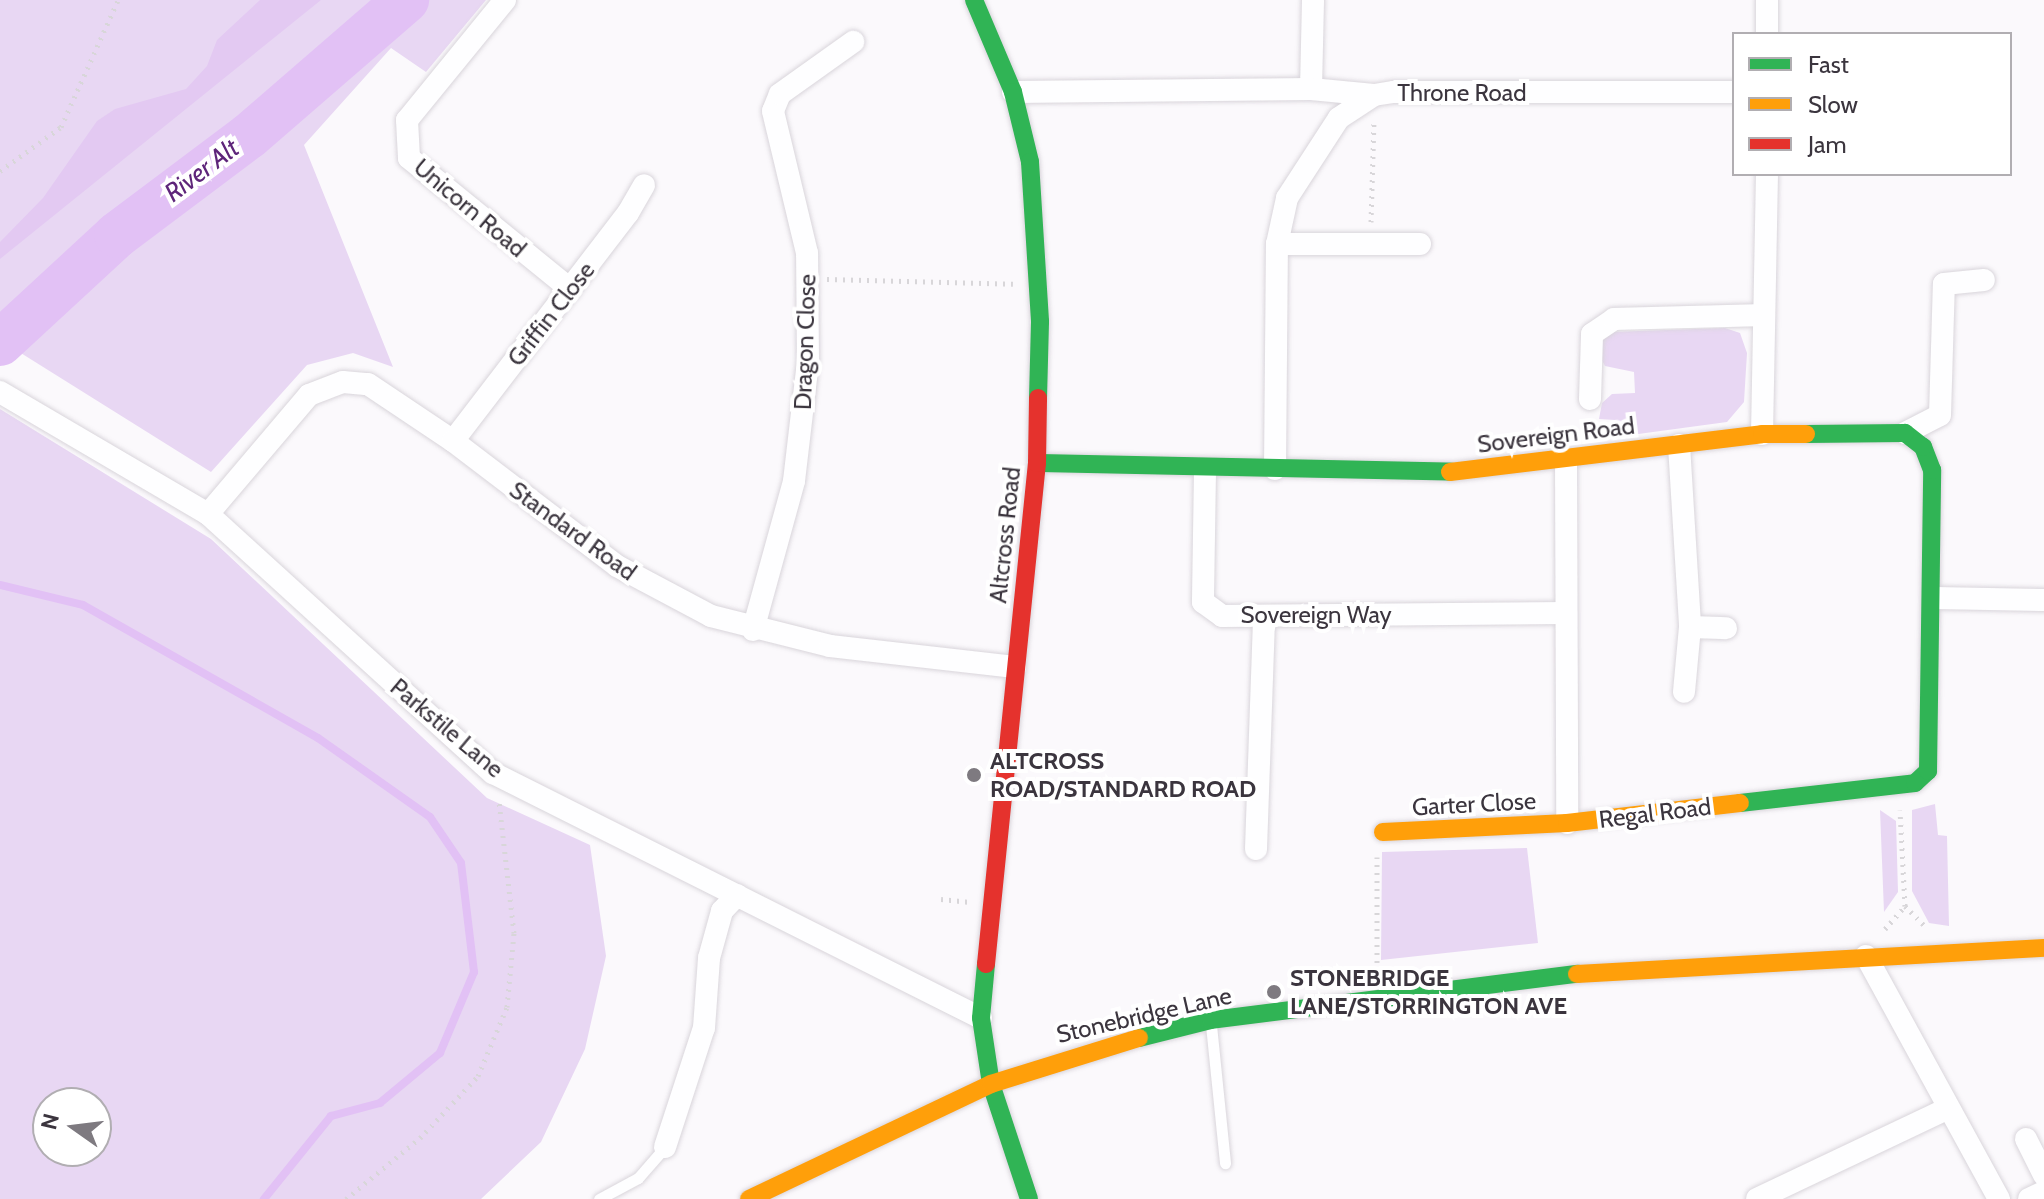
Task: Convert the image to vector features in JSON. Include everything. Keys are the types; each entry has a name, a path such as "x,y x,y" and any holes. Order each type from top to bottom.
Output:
{"street":[{"name":"Unicorn Road","path":"505,0 407,120 409,158 570,289"},
{"name":"Altcross Road","path":"974,0 1013,92 1030,162 1038,285 1037,463 981,1018 991,1084 1029,1199"},
{"path":"1311,89 1313,0"},
{"path":"1767,0 1767,32"},
{"name":"Dragon Close","path":"753,630 800,448 810,279 773,111 780,94 853,42"},
{"path":"1013,92 1311,89 1374,95"},
{"name":"Throne Road","path":"1275,469 1277,244 1287,198 1306,162 1339,118 1374,95 1732,92"},
{"path":"1762,434 1767,176"},
{"name":"Griffin Close","path":"453,441 570,289 644,185"},
{"path":"1277,244 1420,244"},
{"path":"1984,280 1944,284 1940,415 1905,433 1923,447 1932,470 1933,598 2044,600"},
{"path":"1590,399 1592,334 1614,319 1764,315"},
{"name":"Standard Road","path":"208,514 309,395 329,384 357,382 380,389 617,566 670,598 753,630 830,646 1015,667"},
{"name":"Parkstile Lane","path":"0,392 208,514 493,773 981,1018"},
{"name":"Sovereign Road","path":"1037,463 1205,471 1451,472 1762,434 1905,433"},
{"path":"1679,445 1690,627 1684,692"},
{"name":"Regal Road","path":"1566,459 1567,823 1915,783 1928,771 1933,598"},
{"name":"Sovereign Way","path":"1205,471 1203,602 1222,616 1565,613"},
{"path":"1256,849 1264,616"},
{"path":"1690,627 1726,628"},
{"name":"Garter Close","path":"1383,832 1567,823"},
{"path":"665,1147 704,1028 709,958 722,911 737,895"},
{"name":"Stonebridge Lane","path":"749,1199 991,1084 1078,1053 1211,1020 1377,996 1573,974 2044,948"},
{"path":"1866,956 1999,1199"},
{"path":"1757,1199 1949,1108"},
{"path":"2026,1139 2044,1175"},
{"path":"2029,1199 2044,1192"}],"lane":[{"path":"1211,1020 1225,1163"},
{"path":"599,1199 638,1178 665,1147"}],"path":[{"path":"0,171 61,127 118,0"},
{"path":"1370,242 1374,95"},
{"path":"810,279 1038,285"},
{"path":"346,1199 420,1138 478,1076 507,1007 514,933 508,846 493,773"},
{"path":"1866,956 1905,906 1899,785"},
{"path":"1377,996 1377,849 1383,832"}],"shaded area":[{"path":"0,0 486,0 426,72 391,48 304,145 393,367 353,353 307,365 211,472 0,340"},
{"path":"260,0 321,0 0,259 0,242 43,198 97,121 115,109 186,89 207,66 217,40"},
{"path":"1725,328 1740,333 1747,353 1744,402 1727,422 1616,437 1615,420 1599,419 1602,403 1612,394 1635,393 1634,372 1605,366 1598,353 1600,340 1610,332"},
{"path":"0,409 211,539 487,798 590,845 606,956 585,1049 541,1142 481,1199 0,1199"},
{"path":"1935,804 1938,835 1947,836 1949,926 1929,923 1912,891 1912,810"},
{"path":"1880,810 1896,821 1898,892 1884,912"},
{"path":"1527,848 1538,943 1381,960 1382,852"}],"waterway":[{"name":"River Alt","path":"0,343 117,235 249,136 406,0"},
{"path":"0,585 83,605 318,738 430,817 461,863 474,972 440,1053 380,1103 331,1116 264,1199"}],"traffic: fast":[{"path":"974,0 1013,92 1030,162 1040,322 1038,398"},
{"path":"1740,803 1915,783 1928,771 1932,470 1923,447 1905,433 1806,434"},
{"path":"1037,463 1450,472"},
{"path":"986,964 981,1018 991,1084 1029,1199"},
{"path":"1139,1038 1211,1020 1577,974"}],"traffic: slow":[{"path":"1450,472 1762,434 1806,434"},
{"path":"1383,832 1567,823 1740,803"},
{"path":"1577,974 2044,948"},
{"path":"749,1199 991,1084 1139,1038"}],"traffic: jam":[{"path":"986,964 1037,463 1038,398"}],"place":[{"name":"ALTCROSS ROAD/STANDARD ROAD","path":"974,775"},
{"name":"STONEBRIDGE LANE/STORRINGTON AVE","path":"1274,992"}]}
